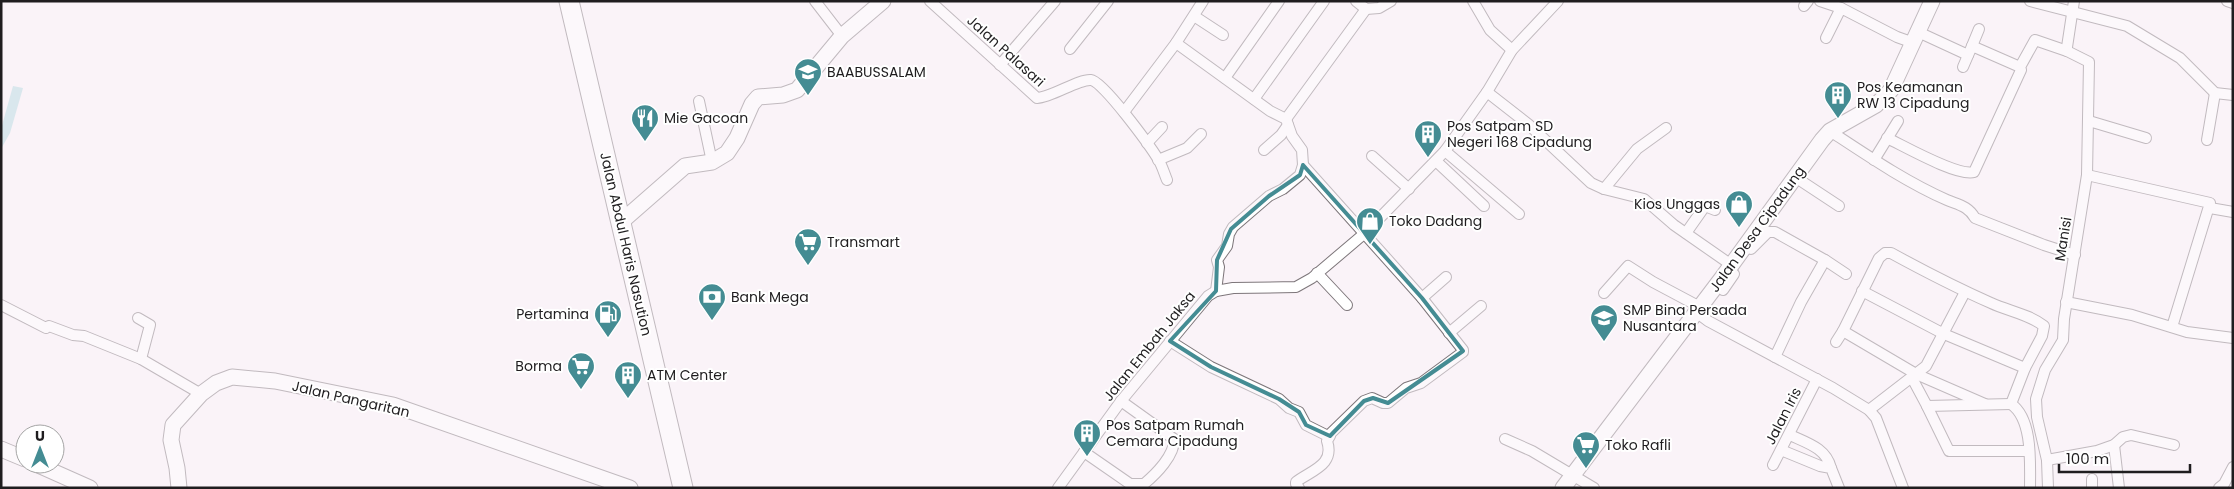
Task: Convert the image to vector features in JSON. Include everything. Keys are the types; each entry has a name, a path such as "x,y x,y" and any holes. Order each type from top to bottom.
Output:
{"highway":[{"name":"Jalan Abdul Haris Nasution","path":"569,1 683,488"}],"street":[{"path":"815,1 842,36"},
{"path":"621,222 685,166 712,162 726,153 737,138 752,104 758,97 784,95 797,90 842,36 883,1"},
{"name":"Jalan Palasari","path":"930,1 1038,98 1088,80 1094,80 1124,112 1147,143 1158,160 1167,180"},
{"path":"1000,65 1055,1"},
{"path":"1070,48 1108,1"},
{"path":"1124,112 1176,43 1203,1"},
{"path":"1225,78 1279,1"},
{"path":"1254,99 1324,1"},
{"path":"1356,1 1366,9 1379,8 1391,1"},
{"path":"1473,1 1490,30 1512,50"},
{"name":"Jalan Embah Jaksa","path":"1058,488 1121,401 1208,296 1216,291 1233,288 1296,287 1365,233 1445,151 1487,92 1512,50 1558,1"},
{"path":"1820,1 1841,8 1897,37 1914,37 1970,51 2020,67"},
{"name":"Jalan Desa Cipadung","path":"1563,488 1698,310 1822,140 1830,132 1876,105 1894,85 1914,37 1932,1"},
{"path":"2030,1 2072,14 2114,22 2154,41 2180,58 2215,93 2233,95"},
{"path":"1887,138 1939,163 1967,173 1974,172 2021,70 2020,67 2036,39 2067,51 2067,35 2074,1"},
{"path":"2227,1 2233,3"},
{"path":"1826,38 1841,8"},
{"path":"1264,150 1281,135 1287,122 1366,9"},
{"path":"1194,16 1223,35"},
{"path":"1963,67 1979,29"},
{"path":"1176,43 1287,122 1292,136 1302,150 1303,165 1300,175 1296,180 1269,196 1231,229 1226,246 1217,260 1219,267 1216,291"},
{"name":"Manisi","path":"2048,488 2047,460 2037,417 2036,399 2043,375 2062,340 2066,302 2087,174 2089,62 2067,51"},
{"path":"1487,92 1528,124 1589,182 1604,189 1644,199 1686,233 1730,264"},
{"path":"2206,140 2215,93"},
{"path":"699,101 712,162"},
{"path":"1874,160 1898,121"},
{"path":"2088,121 2146,138"},
{"path":"1147,143 1162,127"},
{"path":"1604,189 1637,149 1666,128"},
{"path":"1830,132 1874,160 1947,200 1969,208 1977,219 2044,246 2075,255"},
{"path":"1158,160 1187,148 1201,134"},
{"path":"1445,151 1519,214"},
{"path":"1372,156 1409,189"},
{"path":"1436,161 1484,206"},
{"path":"1299,488 1296,482 1329,458 1327,441 1330,436 1364,401 1372,398 1382,403 1388,403 1406,388 1421,383 1463,352 1422,298 1303,165"},
{"path":"2087,174 2210,203 2172,327"},
{"path":"1795,176 1839,206"},
{"path":"1686,233 1705,206 1715,210"},
{"path":"2210,208 2233,212"},
{"path":"1723,290 1754,245 1768,232 1775,232 1846,274"},
{"path":"1836,342 1879,258 1889,253 1965,292 2007,310 2032,318 2044,326 2042,336 2025,368 2011,404"},
{"path":"1775,357 1801,302 1825,260"},
{"path":"1604,293 1628,266 1698,310 1708,321 1869,410 1876,418 1904,488"},
{"path":"1316,273 1347,305"},
{"path":"1422,298 1446,277"},
{"path":"1862,291 1944,334 2025,368"},
{"path":"1869,410 1926,366 1965,292"},
{"path":"2066,302 2132,315 2187,332 2233,338"},
{"path":"1,305 46,328 49,326 73,335 84,336 141,359 193,389"},
{"path":"1449,333 1481,306"},
{"path":"138,318 150,325 141,359"},
{"path":"1843,331 1914,376 1985,404"},
{"path":"1170,341 1211,367 1279,398 1288,408 1299,412 1306,425 1321,434 1330,436"},
{"path":"1914,376 1948,451 2029,451"},
{"name":"Jalan Pangaritan","path":"179,488 171,429 193,389 232,378 275,381 393,405 630,488"},
{"name":"Jalan Iris","path":"1773,465 1817,380"},
{"path":"1084,452 1134,486 1144,484 1157,472 1173,448 1174,439 1121,401"},
{"path":"1927,406 2011,404 2019,409 2025,422 2029,451 2030,488"},
{"path":"2047,460 2097,451 2114,445 2124,437 2135,434 2174,445"},
{"path":"1790,435 1822,451 1828,457 1839,488"},
{"path":"1505,439 1532,451 1594,488"},
{"path":"2114,445 2119,488"},
{"path":"1,449 15,455"},
{"path":"1781,450 1820,466 1831,468"},
{"path":"2219,488 2224,484 2233,467"},
{"path":"58,474 90,488"}],"highlighted area":[{"path":"1303,165 1422,298 1463,351 1388,403 1373,398 1364,401 1330,436 1306,425 1299,412 1279,399 1211,367 1170,341 1216,291 1217,260 1231,229 1269,196 1300,175"}],"water":[{"path":"13,86 23,88 10,133 1,149 1,129"}],"place":[{"name":"BAABUSSALAM","path":"808,96"},
{"name":"Pos Keamanan RW 13 Cipadung","path":"1838,119"},
{"name":"Mie Gacoan","path":"645,142"},
{"name":"Pos Satpam SD Negeri 168 Cipadung","path":"1428,158"},
{"name":"Kios Unggas","path":"1739,228"},
{"name":"Toko Dadang","path":"1370,245"},
{"name":"Transmart","path":"808,266"},
{"name":"Bank Mega","path":"712,321"},
{"name":"Pertamina","path":"608,338"},
{"name":"SMP Bina Persada Nusantara","path":"1604,342"},
{"name":"Borma","path":"581,390"},
{"name":"ATM Center","path":"628,399"},
{"name":"Pos Satpam Rumah Cemara Cipadung","path":"1087,457"},
{"name":"Toko Rafli","path":"1586,469"}]}
